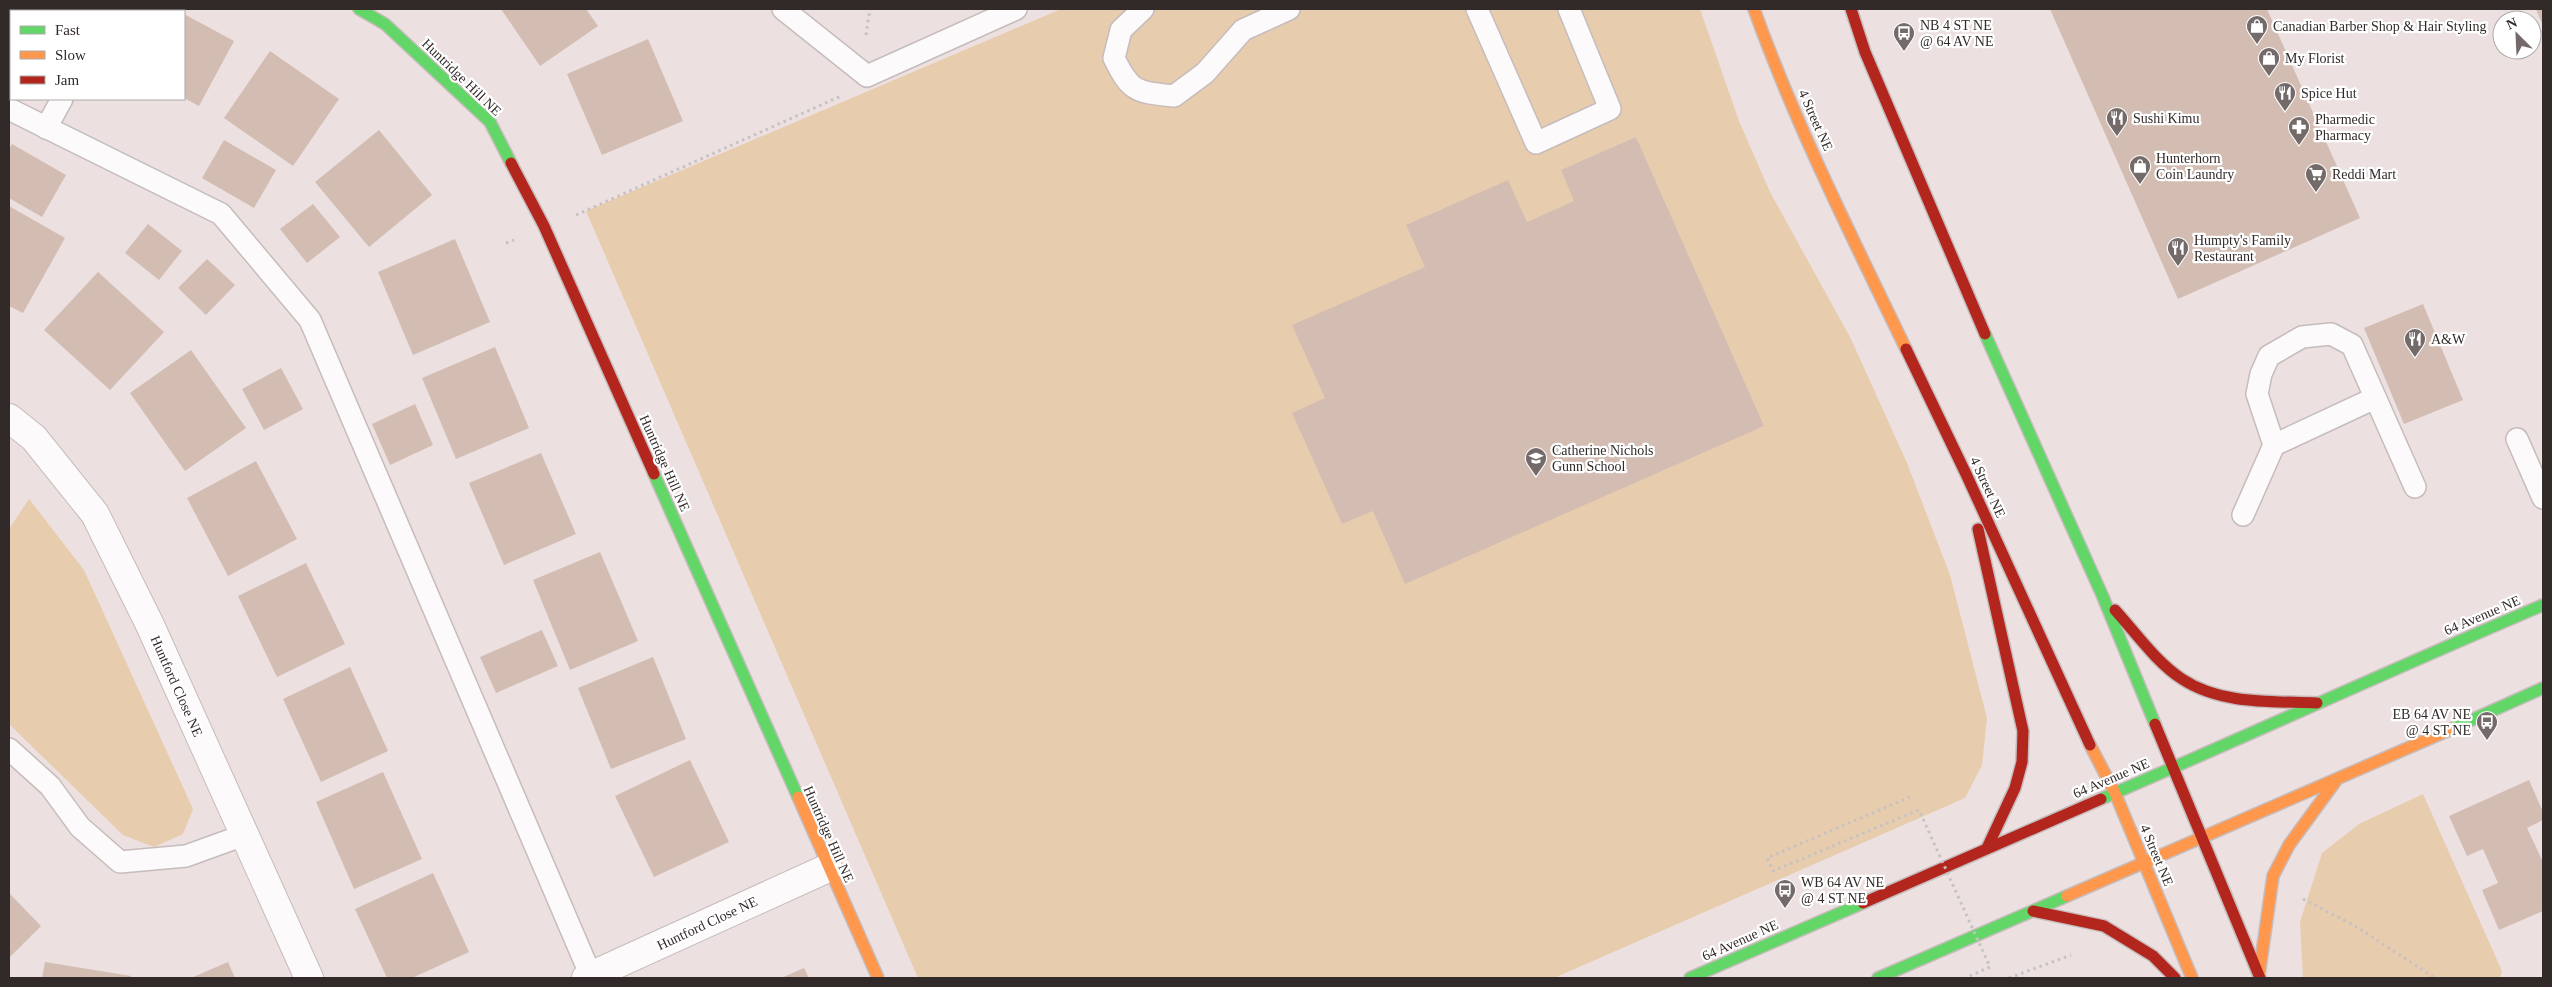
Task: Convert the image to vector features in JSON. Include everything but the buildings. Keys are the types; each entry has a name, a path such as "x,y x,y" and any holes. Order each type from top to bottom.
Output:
{"main road":[{"name":"Huntridge Hill NE","path":"359,9 385,24 490,122 544,226 878,978"},
{"name":"4 Street NE","path":"1754,9 1769,51 1838,208 1966,474 2089,744 2115,793 2192,978"},
{"path":"1851,9 1865,52 1945,244 2103,597 2260,977"},
{"path":"1966,474 2024,731 2022,762 2014,788 1987,848"},
{"path":"2103,597 2170,669 2184,680 2227,698 2320,704"},
{"name":"64 Avenue NE","path":"1690,978 2320,704 2399,666 2543,605"},
{"path":"1878,978 2144,862 2335,782 2543,688"},
{"path":"2260,977 2273,876 2289,845 2335,782"},
{"path":"2033,911 2104,926 2153,956 2175,978"}],"street":[{"name":"Huntford Close NE","path":"9,418 34,438 95,514 150,625 309,978"},
{"name":"Huntford Close NE","path":"588,977 828,868"}],"lane":[{"path":"783,9 867,76 1016,9"},
{"path":"1143,9 1122,30 1114,58 1125,81 1144,93 1174,96 1205,74 1243,30 1289,9"},
{"path":"1476,9 1536,143 1610,109 1569,9"},
{"path":"46,128 61,100"},
{"path":"9,108 221,214 310,320 588,977"},
{"path":"2274,445 2257,394 2261,374 2270,356 2302,337 2331,334 2352,345 2415,487"},
{"path":"2243,515 2274,445 2375,398"},
{"path":"2517,439 2543,498"},
{"path":"9,750 50,786 80,827 120,862 186,856 244,835"}],"path":[{"path":"506,243 544,226 586,211 851,91 867,76"},
{"path":"1910,797 1767,858 1773,871 1919,810 1990,967 1965,978"},
{"path":"2296,895 2357,927 2435,978"},
{"path":"2008,978 2072,954"}],"shaded area":[{"path":"1061,9 1700,9 1739,121 1770,192 1851,339 1907,463 1950,575 1987,718 1982,765 1965,798 1554,978 918,978 586,211"},
{"path":"29,499 84,570 193,809 183,834 154,847 123,835 9,724 9,529"},
{"path":"2423,794 2502,971 2500,978 2303,978 2300,922 2322,853 2359,824"}],"traffic: fast":[{"path":"359,9 385,24 490,122 511,163"},
{"path":"1985,334 2103,597 2155,724"},
{"path":"654,474 798,797"},
{"path":"2101,799 2543,605"},
{"path":"2447,731 2543,688"},
{"path":"1878,978 2067,896"},
{"path":"1690,978 1863,903"}],"traffic: slow":[{"path":"1754,9 1770,53 1806,138 1906,349"},
{"path":"2067,896 2447,731"},
{"path":"2090,745 2115,793 2192,978"},
{"path":"2259,975 2273,876 2289,845 2335,782"},
{"path":"798,797 878,978"}],"traffic: jam":[{"path":"1851,9 1865,52 1985,334"},
{"path":"511,163 544,226 654,474"},
{"path":"1906,349 1966,474 2090,745"},
{"path":"1978,529 2023,731 2022,762 2015,788 1987,848"},
{"path":"2115,610 2164,664 2182,679 2197,687 2213,693 2248,700 2317,703"},
{"path":"2155,724 2260,978"},
{"path":"1863,903 2101,799"},
{"path":"2033,911 2104,926 2153,956 2175,978"}],"place":[{"name":"Canadian Barber Shop & Hair Styling","path":"2257,45"},
{"name":"NB 4 ST NE @ 64 AV NE","path":"1904,52"},
{"name":"My Florist","path":"2269,77"},
{"name":"Spice Hut","path":"2285,112"},
{"name":"Sushi Kimu","path":"2117,137"},
{"name":"Pharmedic Pharmacy","path":"2299,146"},
{"name":"Hunterhorn Coin Laundry","path":"2140,185"},
{"name":"Reddi Mart","path":"2316,193"},
{"name":"Humpty's Family Restaurant","path":"2178,267"},
{"name":"A&W","path":"2415,358"},
{"name":"Catherine Nichols Gunn School","path":"1536,477"},
{"name":"EB 64 AV NE @ 4 ST NE","path":"2487,741"},
{"name":"WB 64 AV NE @ 4 ST NE","path":"1785,909"}]}
